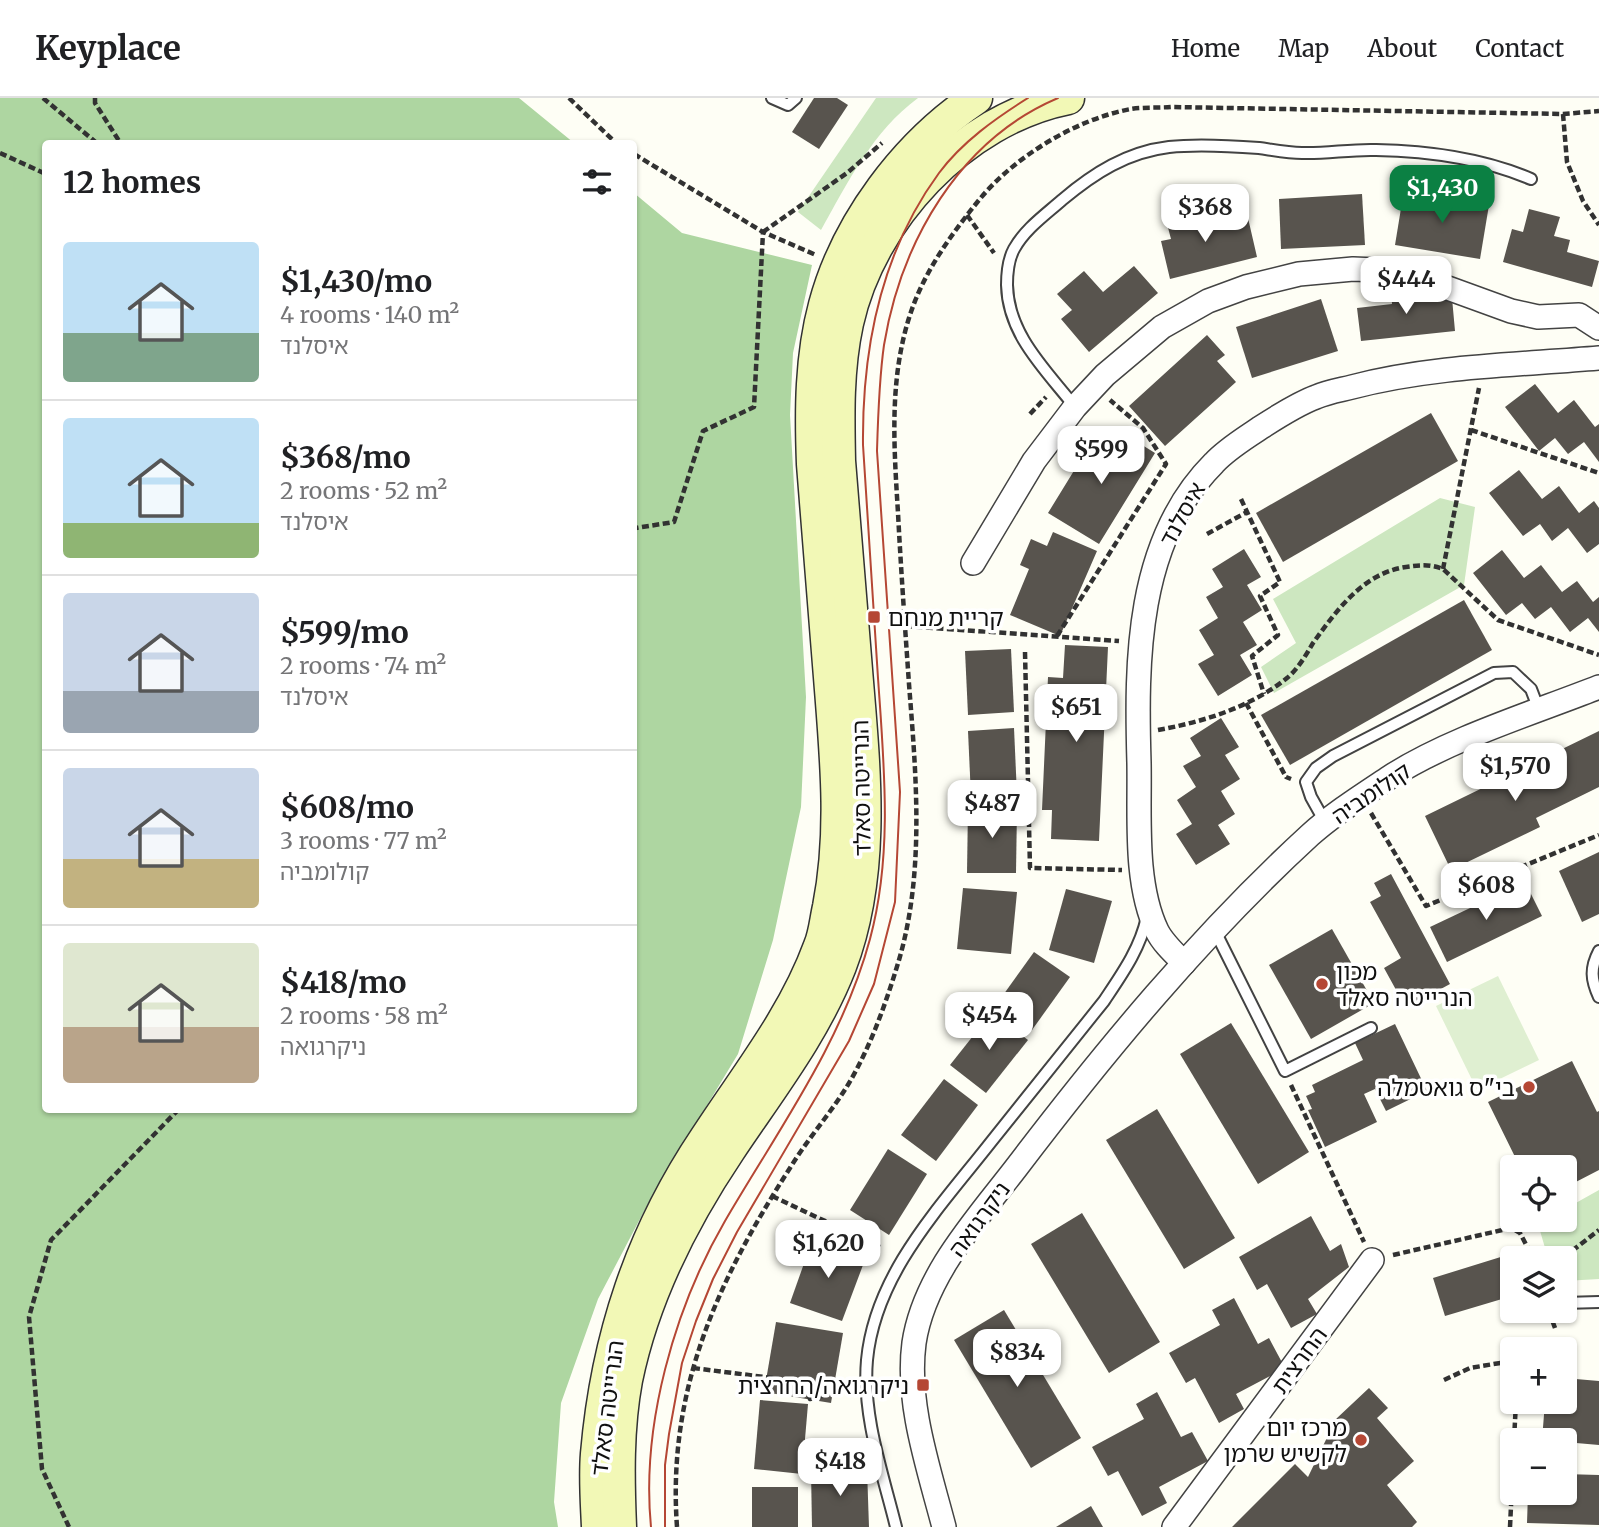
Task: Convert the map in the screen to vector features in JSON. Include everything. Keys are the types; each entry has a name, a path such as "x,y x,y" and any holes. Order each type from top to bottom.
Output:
{"main road":[{"name":"הנרייטה סאלד","path":"597,1527 597,1457 605,1385 618,1326 636,1269 667,1203 692,1161 759,1063 792,1009 821,943 835,877 838,801 836,751 811,410 815,357 825,305 839,265 860,223 893,176 924,140 959,109 976,98"},
{"name":"הנרייטה סאלד","path":"620,1527 620,1446 626,1383 652,1295 669,1251 695,1201 787,1066 818,1014 841,965 856,910 863,864 864,768 839,461 838,416 839,375 851,311 862,277 880,243 925,181 965,146 995,125 1022,111 1068,98"}],"street":[{"path":"973,563 1034,461 1075,407 1105,375 1161,327 1208,301 1246,287 1299,274 1353,269 1401,271 1511,311 1538,317 1579,315 1599,328"},
{"name":"איסלנד","path":"1184,963 1158,933 1149,911 1142,870 1138,733 1141,642 1152,576 1162,545 1194,486 1214,463 1239,442 1273,419 1316,397 1429,372 1599,358"},
{"name":"קולומביה","path":"1184,963 1312,833 1392,776 1434,753 1599,687"},
{"name":"ניקרגואה","path":"944,1527 921,1438 914,1386 914,1345 920,1317 934,1285 960,1241 1054,1117 1184,963"},
{"name":"החרצית","path":"1174,1527 1372,1260"}],"lane":[{"path":"772,98 788,105 796,98"},
{"path":"1075,407 1022,340 1007,300 1007,271 1013,250 1029,229 1081,184 1107,166 1137,153 1171,147 1258,148 1301,153 1376,150 1469,159 1500,166 1531,179"},
{"path":"1325,823 1306,782 1316,768 1333,757 1494,673 1513,672 1531,689 1539,710"},
{"path":"896,1527 873,1434 868,1400 867,1362 872,1328 879,1305 894,1274 925,1226 1104,1001 1128,966 1142,938 1149,911"},
{"path":"1214,931 1285,1071 1371,1028"},
{"path":"1599,951 1592,971 1592,980 1599,997"},
{"path":"1577,1303 1599,1302"}],"path":[{"path":"43,98 93,140"},
{"path":"95,98 95,103 118,140"},
{"path":"569,98 613,140"},
{"path":"677,1527 674,1487 680,1428 704,1332 731,1267 772,1196 847,1086 876,1027 900,957 911,894 916,831 916,768 894,454 894,401 901,349 921,287 940,250 989,187 1024,156 1054,138 1099,119 1132,109 1171,107 1563,114 1599,111"},
{"path":"1563,114 1567,162 1583,201 1599,225"},
{"path":"762,232 847,173 888,138"},
{"path":"0,153 42,172"},
{"path":"637,156 762,232 839,265"},
{"path":"967,215 1007,271"},
{"path":"637,528 674,522 703,430 754,407 762,232"},
{"path":"1443,569 1483,367"},
{"path":"1057,636 1166,464 1143,428 1110,400"},
{"path":"1471,430 1599,473"},
{"path":"1241,499 1280,582 1261,596 1278,635 1252,656 1265,694"},
{"path":"1207,534 1248,512"},
{"path":"1138,733 1180,726 1265,694 1291,675 1329,622 1362,585 1397,569 1432,565 1443,569 1498,620 1599,655"},
{"path":"905,626 1141,642"},
{"path":"1025,653 1031,868 1142,870"},
{"path":"1246,703 1286,778 1306,782"},
{"path":"1361,797 1426,906 1599,835"},
{"path":"1285,1071 1372,1260 1511,1228 1520,1233 1527,1246"},
{"path":"69,1527 42,1469 29,1317 51,1240 175,1113"},
{"path":"772,1196 880,1247"},
{"path":"1577,1247 1599,1230"},
{"path":"1553,1323 1555,1328"},
{"path":"1444,1380 1470,1368 1500,1363"},
{"path":"693,1368 804,1382 810,1399 838,1392"},
{"path":"1510,1527 1511,1505"}],"green space":[{"path":"0,98 519,98 570,140 42,140 42,1113 637,1113 637,196 682,233 812,265 793,353 790,415 806,697 801,807 773,940 738,1054 651,1198 598,1299 561,1403 554,1502 558,1527 0,1527"},
{"path":"876,98 918,98 888,126 863,158 821,230 798,212"},
{"path":"1440,498 1475,507 1464,585 1274,693 1261,667 1296,643 1273,599"},
{"path":"1498,976 1539,1060 1477,1090 1436,1006"},
{"path":"1599,1190 1599,1279 1577,1280 1577,1246 1544,1246 1540,1232 1577,1232 1577,1202"}],"building":[{"path":"814,98 837,98 848,105 819,149 792,132"},
{"path":"1404,190 1489,205 1480,259 1395,245"},
{"path":"1362,194 1365,245 1281,249 1279,199"},
{"path":"1208,209 1212,228 1248,218 1257,257 1170,279 1161,241 1171,239 1166,220"},
{"path":"1529,209 1560,217 1554,236 1570,240 1567,252 1599,261 1592,287 1503,262 1512,229 1523,232"},
{"path":"1134,266 1158,293 1089,352 1061,319 1072,310 1057,294 1084,271 1103,292"},
{"path":"1417,285 1419,302 1452,298 1455,331 1361,341 1357,308 1392,304 1391,288"},
{"path":"1321,299 1338,351 1252,378 1236,327"},
{"path":"1207,335 1225,355 1217,361 1236,382 1165,446 1129,406"},
{"path":"1535,384 1558,413 1574,400 1595,427 1599,424 1599,462 1584,442 1568,454 1555,438 1539,451 1505,407"},
{"path":"1431,413 1458,461 1283,562 1256,513"},
{"path":"1118,430 1155,453 1099,544 1048,513 1091,443 1105,451"},
{"path":"1519,470 1542,499 1559,486 1579,513 1594,501 1599,508 1599,544 1587,553 1568,528 1552,541 1540,524 1523,536 1489,493"},
{"path":"1053,532 1097,551 1060,636 1010,615 1029,569 1020,565 1031,539 1047,546"},
{"path":"1244,549 1261,577 1247,585 1262,610 1243,622 1257,645 1240,655 1252,675 1218,696 1198,664 1214,655 1199,630 1218,618 1206,597 1223,587 1212,569"},
{"path":"1502,550 1524,578 1541,565 1562,592 1577,581 1593,602 1599,597 1599,632 1588,618 1570,632 1551,607 1535,619 1522,603 1506,615 1473,573"},
{"path":"1464,600 1492,650 1290,765 1261,715"},
{"path":"1065,645 1108,647 1099,841 1051,839 1052,810 1042,810 1048,677 1063,678"},
{"path":"1011,649 1014,712 968,715 965,651"},
{"path":"1221,718 1239,747 1225,755 1240,779 1221,791 1235,814 1218,825 1230,844 1196,865 1176,834 1192,824 1177,800 1196,787 1183,766 1201,756 1190,738"},
{"path":"1014,728 1017,795 971,797 968,731"},
{"path":"1599,731 1599,787 1536,818 1540,827 1451,870 1425,816"},
{"path":"968,807 1017,808 1016,873 967,873"},
{"path":"1599,852 1599,914 1582,922 1559,871"},
{"path":"1391,874 1450,984 1406,1008 1384,968 1401,958 1370,902 1381,896 1374,883"},
{"path":"1525,882 1542,916 1447,962 1430,927"},
{"path":"963,888 1017,892 1011,954 957,949"},
{"path":"1066,889 1112,901 1094,963 1049,950"},
{"name":"מכון הנרייטה סאלד","path":"1332,929 1374,1003 1311,1039 1269,965"},
{"path":"1034,952 1070,977 1032,1030 996,1005"},
{"path":"992,1012 1028,1040 986,1093 950,1065"},
{"path":"1231,1023 1309,1152 1258,1184 1180,1054"},
{"path":"1395,1024 1427,1091 1386,1111 1375,1089 1364,1094 1377,1122 1325,1147 1308,1110 1312,1109 1306,1096 1315,1092 1312,1085 1363,1060 1355,1043"},
{"path":"1572,1061 1597,1112 1599,1111 1599,1170 1577,1181 1577,1155 1514,1155 1488,1102"},
{"path":"944,1079 978,1105 936,1161 901,1135"},
{"path":"1157,1109 1235,1238 1184,1269 1106,1140"},
{"path":"888,1149 927,1174 889,1235 850,1210"},
{"path":"1082,1213 1160,1342 1109,1373 1031,1244"},
{"path":"1311,1216 1330,1251 1341,1244 1349,1267 1308,1299 1317,1314 1291,1328 1267,1284 1257,1290 1239,1257"},
{"path":"813,1238 866,1257 842,1321 790,1303"},
{"path":"1500,1257 1500,1300 1445,1316 1433,1278"},
{"path":"1234,1298 1258,1344 1269,1338 1285,1368 1236,1394 1244,1409 1219,1423 1195,1378 1186,1383 1169,1353 1220,1325 1212,1310"},
{"path":"1004,1310 1081,1438 1031,1468 954,1340"},
{"path":"776,1322 843,1333 831,1403 764,1392"},
{"path":"1577,1379 1599,1381 1599,1445 1577,1443 1577,1428 1543,1428 1544,1414 1577,1414"},
{"name":"מרכז יום לקשיש שרמן","path":"1369,1388 1388,1408 1377,1418 1414,1461 1387,1485 1417,1522 1412,1527 1232,1527 1295,1464 1308,1477 1336,1419"},
{"path":"1157,1392 1181,1437 1192,1432 1208,1461 1159,1487 1167,1503 1142,1516 1118,1471 1108,1476 1092,1447 1144,1419 1136,1404"},
{"path":"760,1400 808,1404 802,1474 754,1469"},
{"path":"867,1469 869,1527 812,1527 811,1470"},
{"path":"1577,1474 1599,1475 1599,1525 1527,1523 1528,1505 1577,1505"},
{"path":"752,1487 798,1487 798,1527 752,1527"},
{"path":"1091,1506 1103,1527 1056,1527"}],"tram line":[{"path":"651,1527 651,1449 665,1369 677,1330 707,1255 725,1221 826,1050 858,977 877,907 882,875 885,809 863,445 866,374 879,303 903,235 919,203 939,173 980,131 1028,98"},
{"path":"665,1527 665,1465 669,1434 682,1363 696,1321 713,1279 737,1232 849,1041 874,984 895,902 900,792 877,451 882,358 892,307 904,269 920,233 940,199 964,167 991,140 1023,116 1058,98"}],"place":[{"name":"קריית מנחם","path":"874,617"},
{"name":"מכון הנרייטה סאלד","path":"1322,984"},
{"name":"בי\"ס גואטמלה","path":"1529,1087"},
{"name":"ניקרגואה/החרצית","path":"923,1385"},
{"name":"מרכז יום לקשיש שרמן","path":"1361,1440"}]}
